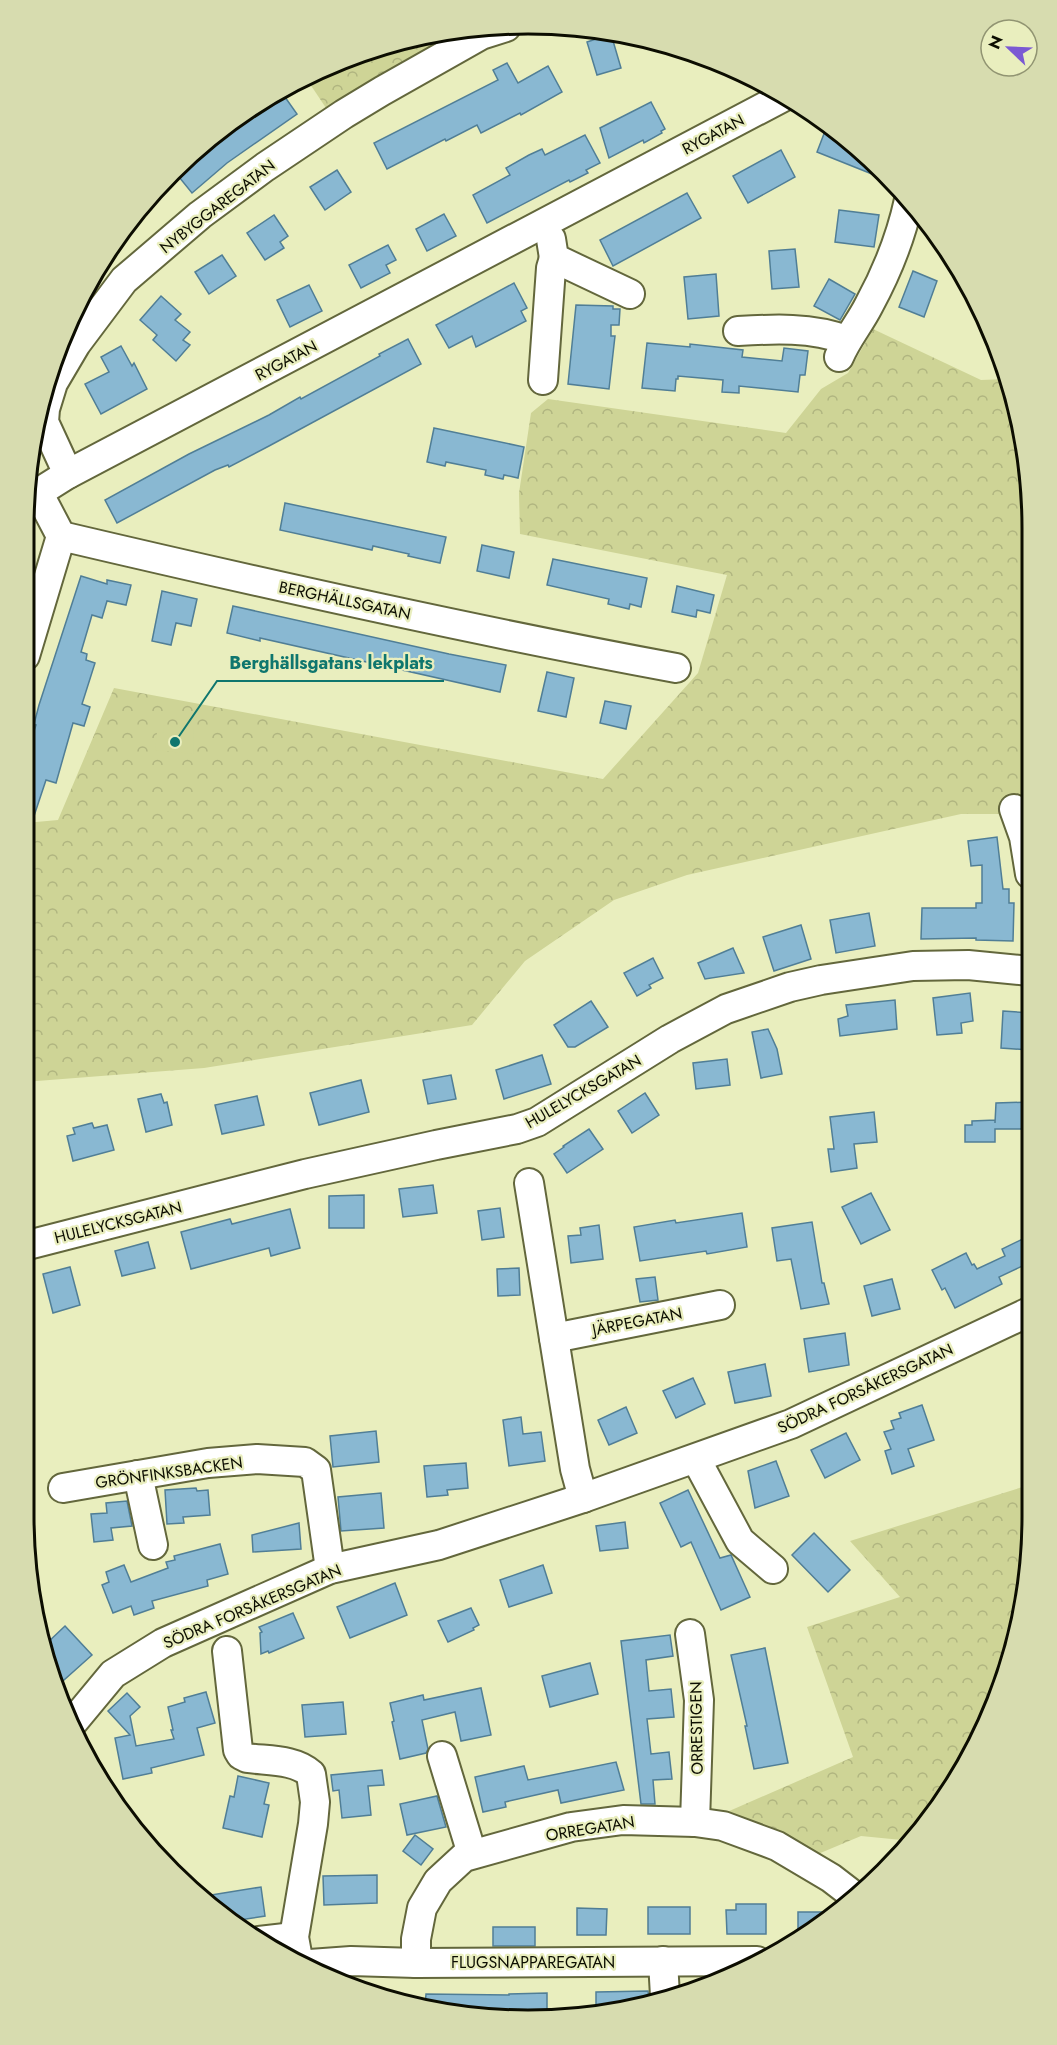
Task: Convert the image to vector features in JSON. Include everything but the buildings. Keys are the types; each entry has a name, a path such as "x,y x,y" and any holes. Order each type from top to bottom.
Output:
{"street":[{"name":"NYBYGGAREGATAN","path":"62,369 76,344 124,280 200,215 265,167 334,121 476,38"},
{"name":"RYGATAN","path":"36,494 68,474 776,101"},
{"path":"738,331 774,329 831,334 843,348 869,306 903,228 907,211"},
{"path":"543,380 551,268 554,258 548,222"},
{"path":"554,258 630,294"},
{"name":"NYBYGGAREGATAN","path":"46,425 68,474"},
{"path":"34,626 61,536 36,502"},
{"name":"BERGHÄLLSGATAN","path":"61,536 219,573 534,641 676,668"},
{"path":"1014,809 1022,831"},
{"name":"HULELYCKSGATAN","path":"34,1243 305,1174 517,1129 537,1122 670,1039 726,1009 790,987 913,966 968,965 1022,970"},
{"path":"530,1183 575,1470 583,1498"},
{"name":"JÄRPEGATAN","path":"554,1338 720,1305"},
{"name":"SÖDRA FORSÅKERSGATAN","path":"77,1717 113,1674 163,1643 330,1569 439,1545 696,1459 791,1424 1022,1315"},
{"name":"GRÖNFINKSBACKEN","path":"63,1488 208,1463 257,1459 305,1461 316,1470 330,1569"},
{"path":"696,1459 740,1541 773,1569"},
{"path":"138,1475 153,1545"},
{"name":"ORRESTIGEN","path":"690,1634 699,1700 695,1822"},
{"path":"227,1651 238,1750 241,1755 247,1758 300,1766 311,1774 315,1802 296,1948"},
{"path":"442,1756 472,1854"},
{"name":"ORREGATAN","path":"416,1963 416,1939 422,1908 438,1881 464,1857 571,1827 623,1820 695,1822 723,1826 777,1846 831,1878 849,1892"},
{"name":"FLUGSNAPPAREGATAN","path":"318,1963 351,1961 416,1963 745,1961"},
{"path":"663,1961 664,1991"}],"green space":[{"path":"448,41 326,108 311,85 339,72 401,51"},
{"path":"873,329 981,380 999,379 1013,432 1021,496 1022,815 961,814 687,875 614,900 525,961 472,1025 204,1068 34,1081 34,822 58,820 114,688 603,779 698,673 727,575 520,534 519,493 531,413 548,399 786,433 821,389 848,373"},
{"path":"164,725 194,729 193,754 155,750 157,732 163,733"},
{"path":"1022,1487 1018,1581 1006,1644 985,1706 956,1764 939,1791 902,1840 861,1836 818,1854 727,1812 853,1757 807,1627 900,1597 850,1541"}],"place":[{"name":"Berghällsgatans lekplats","path":"175,742"}]}
